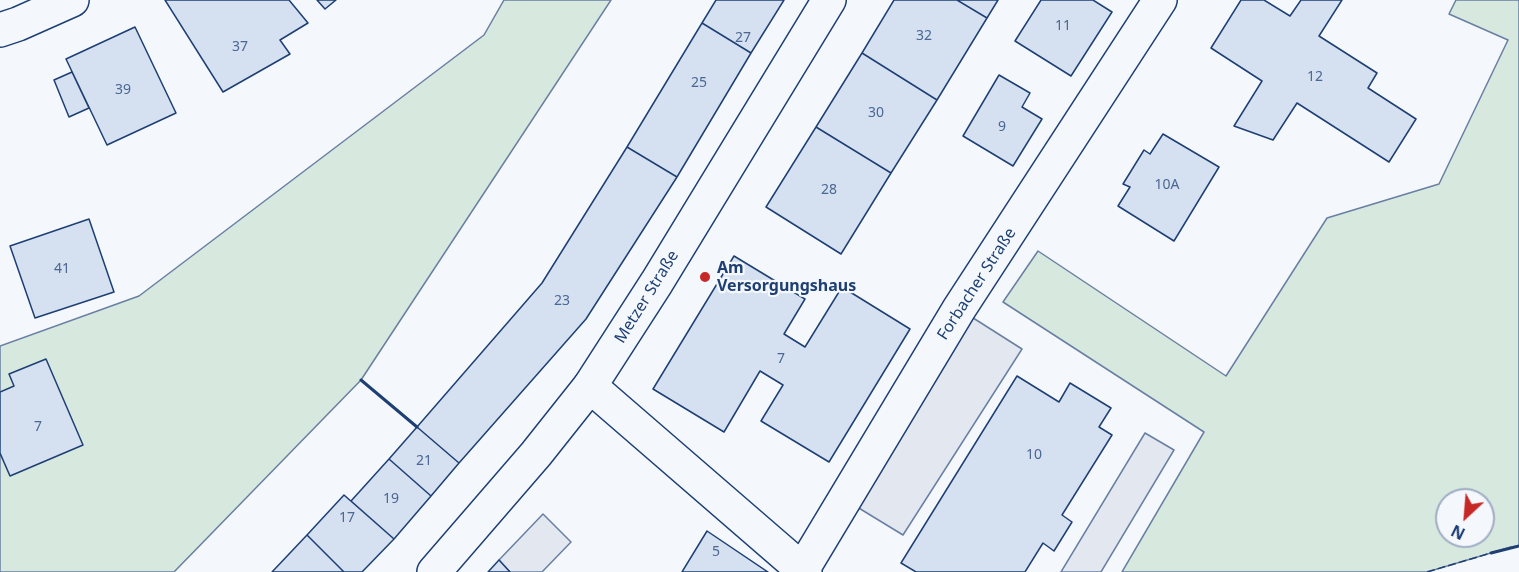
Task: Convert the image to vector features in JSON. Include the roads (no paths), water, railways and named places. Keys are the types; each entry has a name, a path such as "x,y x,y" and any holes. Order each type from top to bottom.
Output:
{"street":[{"path":"0,30 72,0"},
{"name":"Metzer Straße","path":"434,572 536,454 590,386 657,282 829,0"},
{"name":"Forbacher Straße","path":"803,571 959,309 1160,0"},
{"path":"590,386 803,571"}],"place":[{"name":"Am Versorgungshaus","path":"705,277"}]}
